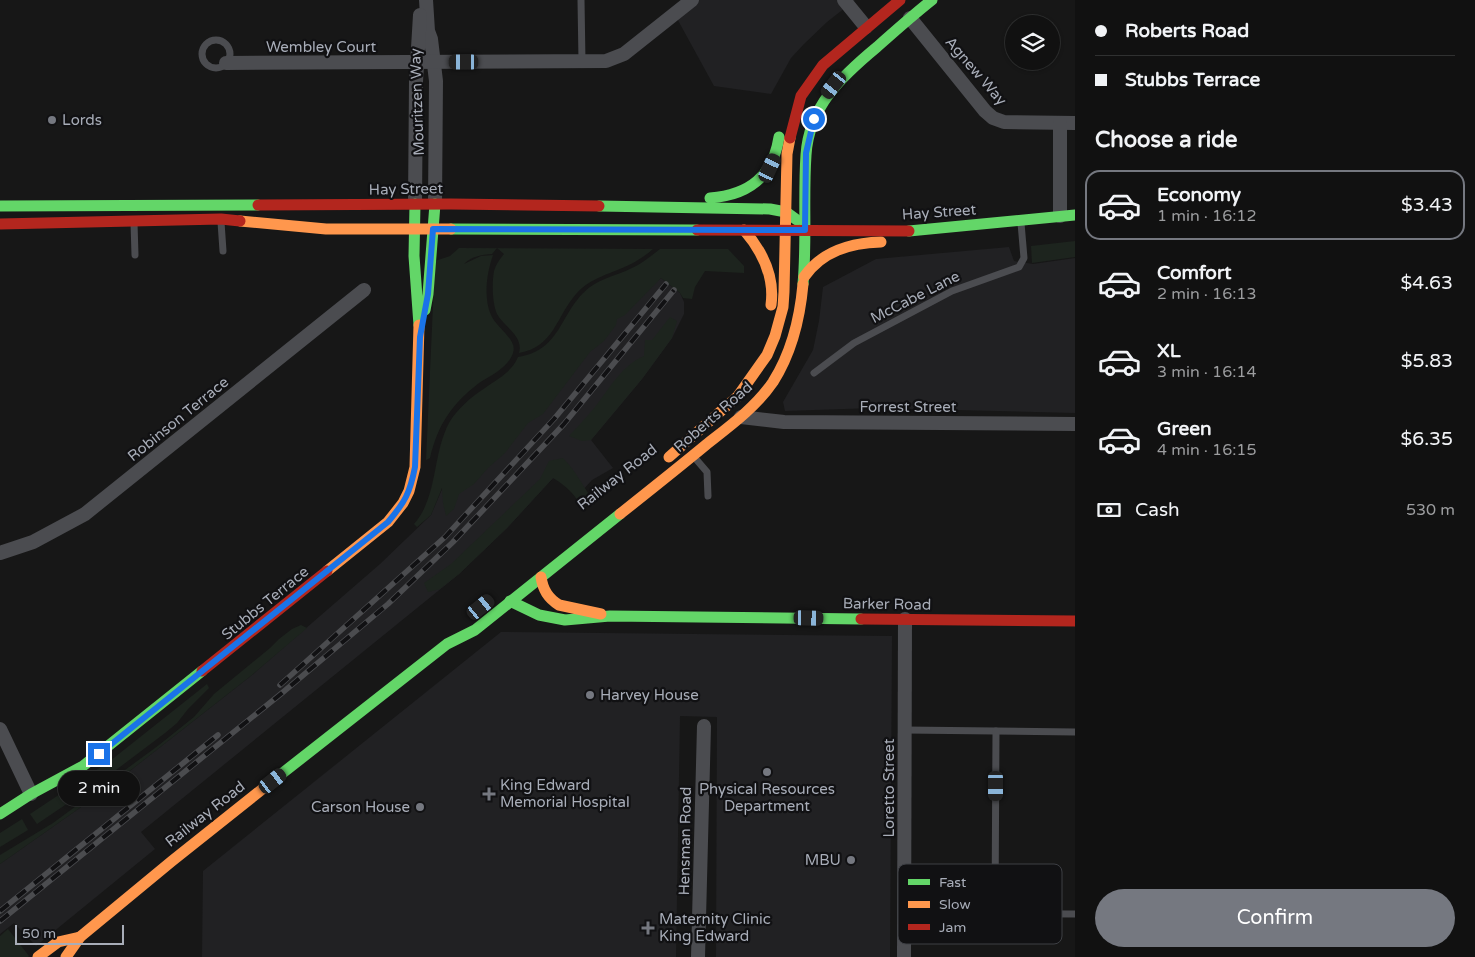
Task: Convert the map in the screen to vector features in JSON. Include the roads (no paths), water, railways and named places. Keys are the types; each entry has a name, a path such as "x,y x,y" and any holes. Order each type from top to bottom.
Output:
{"main road":[{"name":"Railway Road","path":"662,464 738,396 767,355 775,336 783,308 787,154 792,124 801,96 823,65 900,0"},
{"name":"Roberts Road","path":"679,466 741,417 761,397 774,380 790,349 802,308 806,153 818,109 825,96 843,74 932,0"},
{"path":"672,206 691,198 718,198 738,193 759,180 770,168 785,118 801,96"},
{"name":"Stubbs Terrace","path":"0,814 31,794 83,766 388,522 404,503 412,485 415,467 420,337 416,294 415,204"},
{"name":"Hay Street","path":"0,206 435,204 672,206 770,209 786,212"},
{"name":"Stubbs Terrace","path":"420,337 428,294 435,204"},
{"path":"786,212 796,219 805,230"},
{"name":"Hay Street","path":"0,224 134,220 221,220 326,229 912,231 1075,214"},
{"path":"744,230 761,251 770,276 772,302 766,329 767,355"},
{"path":"804,276 812,264 827,254 860,244 889,242 912,231"},
{"name":"Railway Road","path":"66,957 80,937 180,855 447,644 475,630 679,466"},
{"name":"Barker Road","path":"541,577 545,592 559,605 610,616"},
{"name":"Barker Road","path":"510,601 540,615 557,620 581,621 610,616 1075,621"},
{"name":"Railway Road","path":"447,644 463,624"},
{"name":"Railway Road","path":"38,957 58,942 80,937"}],"street":[{"name":"Mouritzen Way","path":"424,0 434,62 436,90 435,204"},
{"name":"Mouritzen Way","path":"415,204 417,63 420,11 424,0"},
{"name":"Wembley Court","path":"226,63 606,62 624,54 692,0"},
{"path":"844,0 866,27"},
{"name":"Agnew Way","path":"910,18 984,111 993,118 1004,122 1060,123"},
{"path":"1060,216 1060,123 1075,123"},
{"name":"Robinson Terrace","path":"0,552 33,542 85,514 364,290"},
{"name":"Forrest Street","path":"741,417 784,422 1075,424"},
{"name":"Loretto Street","path":"905,619 905,864"},
{"name":"Hensman Road","path":"698,957 704,726"},
{"path":"0,729 31,794"},
{"name":"Loretto Street","path":"904,944 904,957"}],"lane":[{"path":"581,0 582,62"},
{"path":"134,220 136,254"},
{"path":"221,220 223,251"},
{"name":"McCabe Lane","path":"814,373 854,343 952,290 1019,267 1024,258 1020,220"},
{"path":"683,444 707,472 708,496"},
{"path":"905,730 1075,732"},
{"path":"995,864 996,731"},
{"path":"1062,914 1075,914"}],"railway":[{"path":"280,685 445,537 554,419 666,284"},
{"path":"0,921 282,693 388,604 453,542 564,424 674,290"},
{"path":"0,911 218,735"}],"place":[{"name":"Lords","path":"52,120"},
{"name":"Harvey House","path":"590,695"},
{"name":"Physical Resources Department","path":"767,772"},
{"name":"King Edward Memorial Hospital","path":"489,794"},
{"name":"Carson House","path":"420,807"},
{"name":"MBU","path":"851,860"},
{"name":"Maternity Clinic King Edward","path":"648,928"}]}
